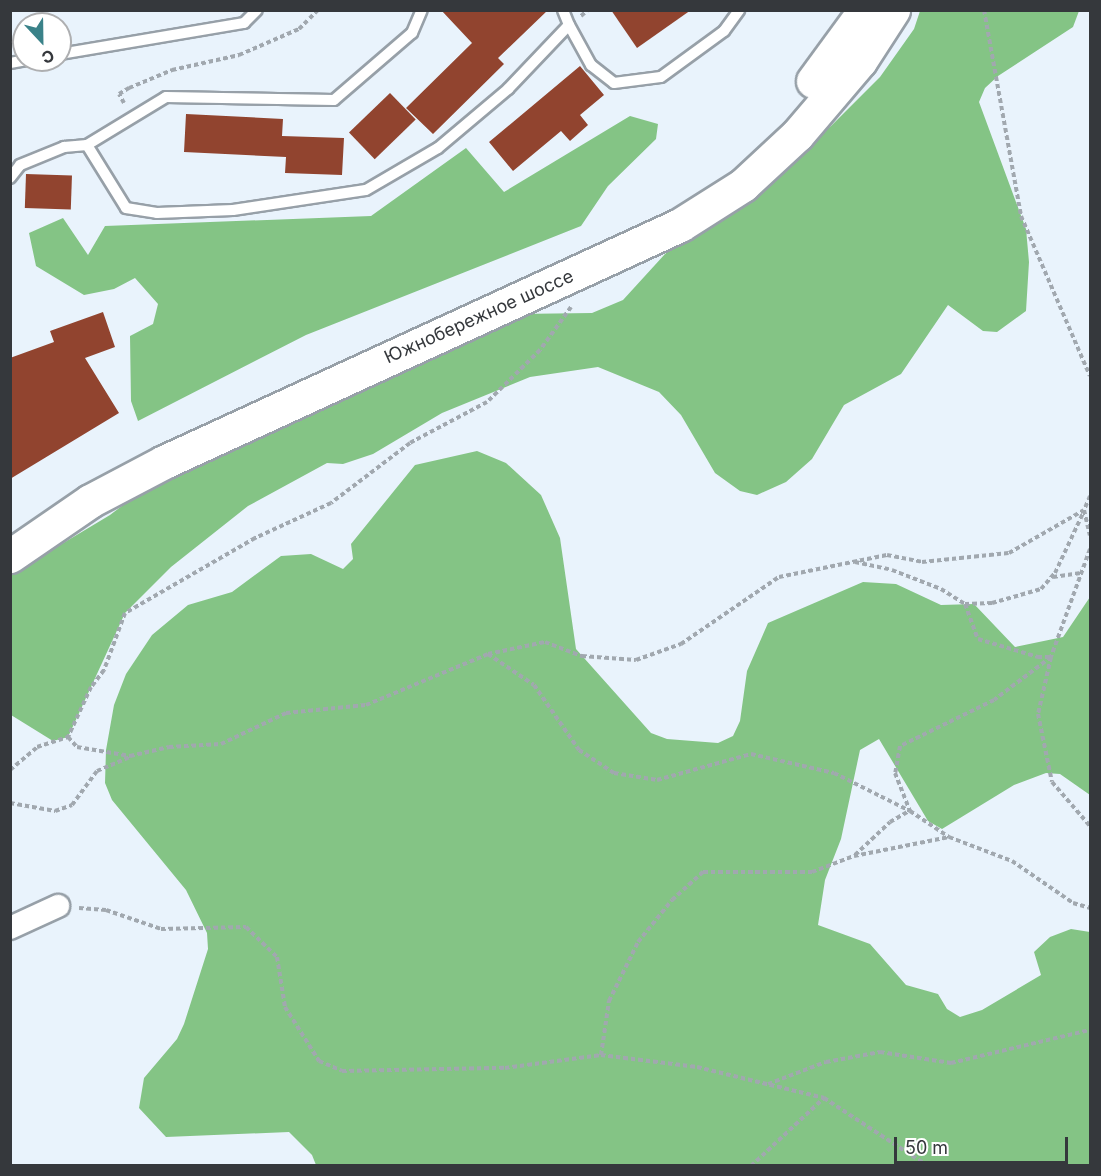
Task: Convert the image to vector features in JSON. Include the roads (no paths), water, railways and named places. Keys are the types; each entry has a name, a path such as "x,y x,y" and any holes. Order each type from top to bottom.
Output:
{"highway":[{"name":"Южнобережное шоссе","path":"10,530 70,490 144,451 660,214 722,173 777,124 840,49 865,10"},
{"name":"Южнобережное шоссе","path":"10,556 90,501 164,462 680,225 743,184 797,135 860,61 893,10"}],"street":[{"path":"10,928 58,906"}],"lane":[{"path":"72,52 244,23 257,10"},
{"path":"10,178 21,165 64,147 87,145 166,97 334,100 412,33 422,10"},
{"path":"563,10 591,65 614,83 661,77 717,38 739,10"},
{"path":"87,145 126,208 157,213 233,210 366,190 438,148 508,88 569,25"}]}
